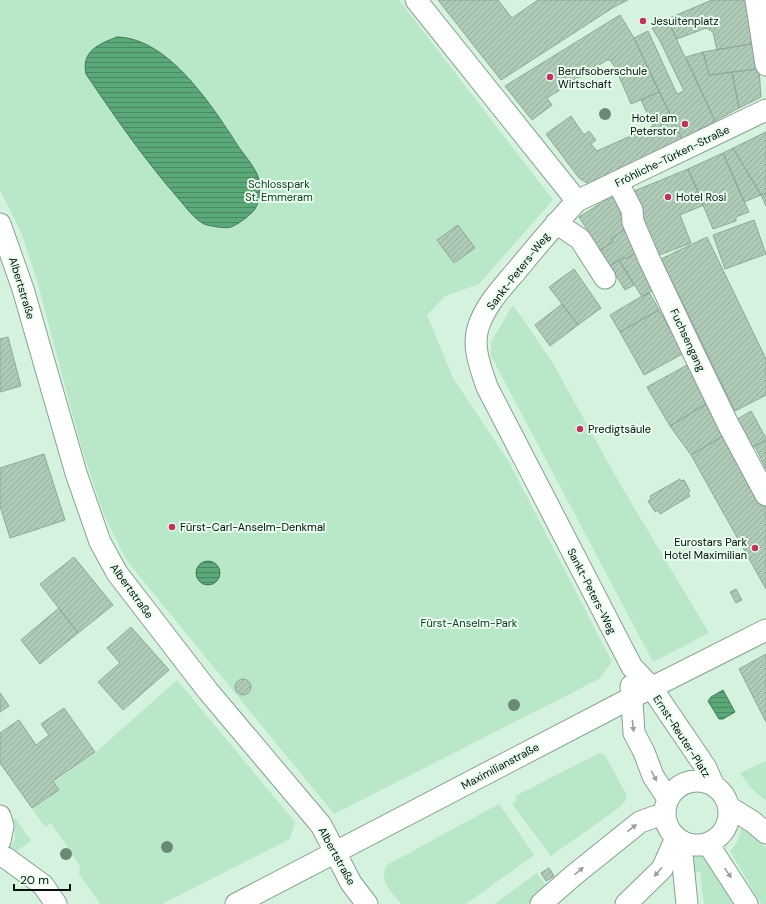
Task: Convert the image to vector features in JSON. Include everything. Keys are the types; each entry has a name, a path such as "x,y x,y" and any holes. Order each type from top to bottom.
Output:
{"street":[{"path":"416,0 577,201"},
{"path":"756,0 766,65"},
{"name":"Fröhliche-Türken-Straße","path":"577,201 618,183 766,110"},
{"name":"Fuchsengang","path":"618,183 632,210 633,222 646,253 728,424 766,495"},
{"name":"Sankt-Peters-Weg","path":"577,201 556,223 488,306 478,329 477,349 479,366 487,387 632,667 651,688"},
{"path":"556,223 580,239 605,278"},
{"name":"Albertstraße","path":"0,224 23,288 76,473 100,542 117,573 204,685 320,825 351,882 367,904"},
{"name":"Maximilianstraße","path":"236,904 630,698 766,630"},
{"path":"541,904 603,850 640,822 666,806 672,793 684,783 698,780 713,784 723,794 729,807 728,825 723,833 708,844 698,846 681,841 670,831 666,806 644,752 634,733 630,698 632,667"},
{"name":"Ernst-Reuter-Platz","path":"651,688 706,768 713,784"},
{"path":"729,807 753,822 766,833"},
{"path":"0,816 3,826 0,841"},
{"path":"626,904 662,869 681,841"},
{"path":"681,841 687,904"},
{"path":"708,844 747,904"},
{"path":"0,856 6,858 43,885 56,904"}],"green space":[{"name":"Schlosspark St. Emmeram","path":"0,0 399,0 553,200 479,284 445,296 427,315 453,378 509,462 612,662 599,679 334,814 127,561 104,515 81,446 38,284 21,232 0,190"},
{"path":"513,305 551,360 620,484 709,633 653,662 491,356 491,342"},
{"path":"177,680 295,822 290,839 162,904 100,904 79,874 80,866 51,823 45,827 32,809 60,790 54,782 95,753"},
{"path":"600,753 605,755 626,794 626,800 620,807 551,856 512,804 517,801 515,796"},
{"path":"766,761 766,801 751,788 740,773"},
{"path":"499,804 534,855 466,904 401,904 387,886 385,881 384,876 387,865"},
{"path":"15,818 31,841 13,853 10,849 15,838 13,820"},
{"path":"741,827 766,848 766,904 761,904 730,851 738,840"},
{"path":"704,854 707,858 733,904 704,904 700,872 693,873 692,861 695,856"},
{"path":"537,873 547,887 528,904 494,904"}],"shaded area":[{"path":"117,37 136,40 155,49 189,78 204,96 256,172 259,180 259,199 257,206 250,214 234,226 229,228 210,226 200,222 193,216 142,153 86,74 85,66 89,54 104,42"},
{"path":"208,561 216,565 220,573 216,581 208,585 200,581 196,573 200,565"},
{"path":"723,690 735,712 723,719 719,719 708,701 711,697"}],"building":[{"path":"438,0 498,0 512,18 538,0 628,0 614,7 501,80"},
{"path":"712,0 749,0 756,43 717,50 713,32 706,28 677,39 667,19"},
{"name":"Berufsoberschule Wirtschaft","path":"620,15 634,38 659,92 631,104 615,67 610,60 607,60 547,98 552,105 532,120 505,86"},
{"path":"667,19 715,121 682,139 634,38 648,31 677,94 684,91 660,41 652,28"},
{"path":"756,43 759,69 709,75 703,52"},
{"path":"703,52 709,75 732,72 739,108 715,121 686,57"},
{"path":"759,69 761,97 739,108 732,72"},
{"path":"659,92 682,139 594,184 587,183 579,178 546,134 571,116 584,135 589,131 596,140 591,144 597,151 653,126 641,100"},
{"path":"766,132 766,193 761,195 733,148"},
{"path":"733,148 761,195 744,202 723,153"},
{"path":"723,153 749,212 736,217 736,221 713,229 688,169"},
{"path":"688,169 704,205 680,215 691,243 654,257 627,194"},
{"path":"617,193 627,209 620,213 628,227 611,239 613,242 600,250 579,217"},
{"path":"766,193 766,206 761,195"},
{"path":"754,220 766,254 725,269 713,235"},
{"path":"458,225 475,248 454,263 437,240"},
{"path":"628,227 641,249 626,259 624,257 610,266 600,250 613,242 611,239"},
{"path":"707,237 766,359 766,395 735,411 661,259"},
{"path":"641,249 657,288 642,297 619,260 624,257 626,259"},
{"path":"619,260 634,285 625,290 610,266"},
{"path":"574,269 601,308 578,325 549,287"},
{"path":"649,292 659,310 620,332 610,315"},
{"path":"562,304 578,325 550,346 535,325"},
{"path":"659,310 684,353 644,375 620,332"},
{"path":"8,337 21,386 0,392 0,339"},
{"path":"689,364 709,402 670,426 647,387"},
{"path":"709,402 726,434 691,455 670,426"},
{"path":"751,411 766,438 766,440 752,448 736,420"},
{"name":"Eurostars Park Hotel Maximilian","path":"726,434 766,508 766,589 691,455"},
{"path":"766,440 766,469 755,446"},
{"path":"44,454 65,520 10,538 0,506 0,468"},
{"path":"680,479 681,481 684,480 690,491 688,493 690,496 660,514 658,510 655,512 648,501 651,499 650,496"},
{"path":"74,557 113,605 78,633 40,584"},
{"path":"736,589 742,600 736,603 730,592"},
{"path":"59,608 78,633 40,664 21,640"},
{"path":"131,627 169,670 123,710 98,682 120,663 107,648"},
{"path":"766,654 766,722 739,669"},
{"path":"243,679 250,684 251,687 246,694 243,695 236,690 235,687 240,680"},
{"path":"0,693 9,706 0,712"},
{"path":"64,708 95,752 53,781 59,790 32,808 0,763 0,733 19,720 36,745 49,735 41,724"},
{"path":"549,868 554,876 546,881 541,873"}],"place":[{"name":"Jesuitenplatz","path":"643,21"},
{"name":"Berufsoberschule Wirtschaft","path":"550,77"},
{"name":"Hotel am Peterstor","path":"685,124"},
{"name":"Hotel Rosi","path":"668,197"},
{"name":"Predigtsäule","path":"580,429"},
{"name":"Fürst-Carl-Anselm-Denkmal","path":"172,527"},
{"name":"Eurostars Park Hotel Maximilian","path":"755,548"}],"park label":[{"name":"Fürst-Anselm-Park","path":"469,623"}]}
